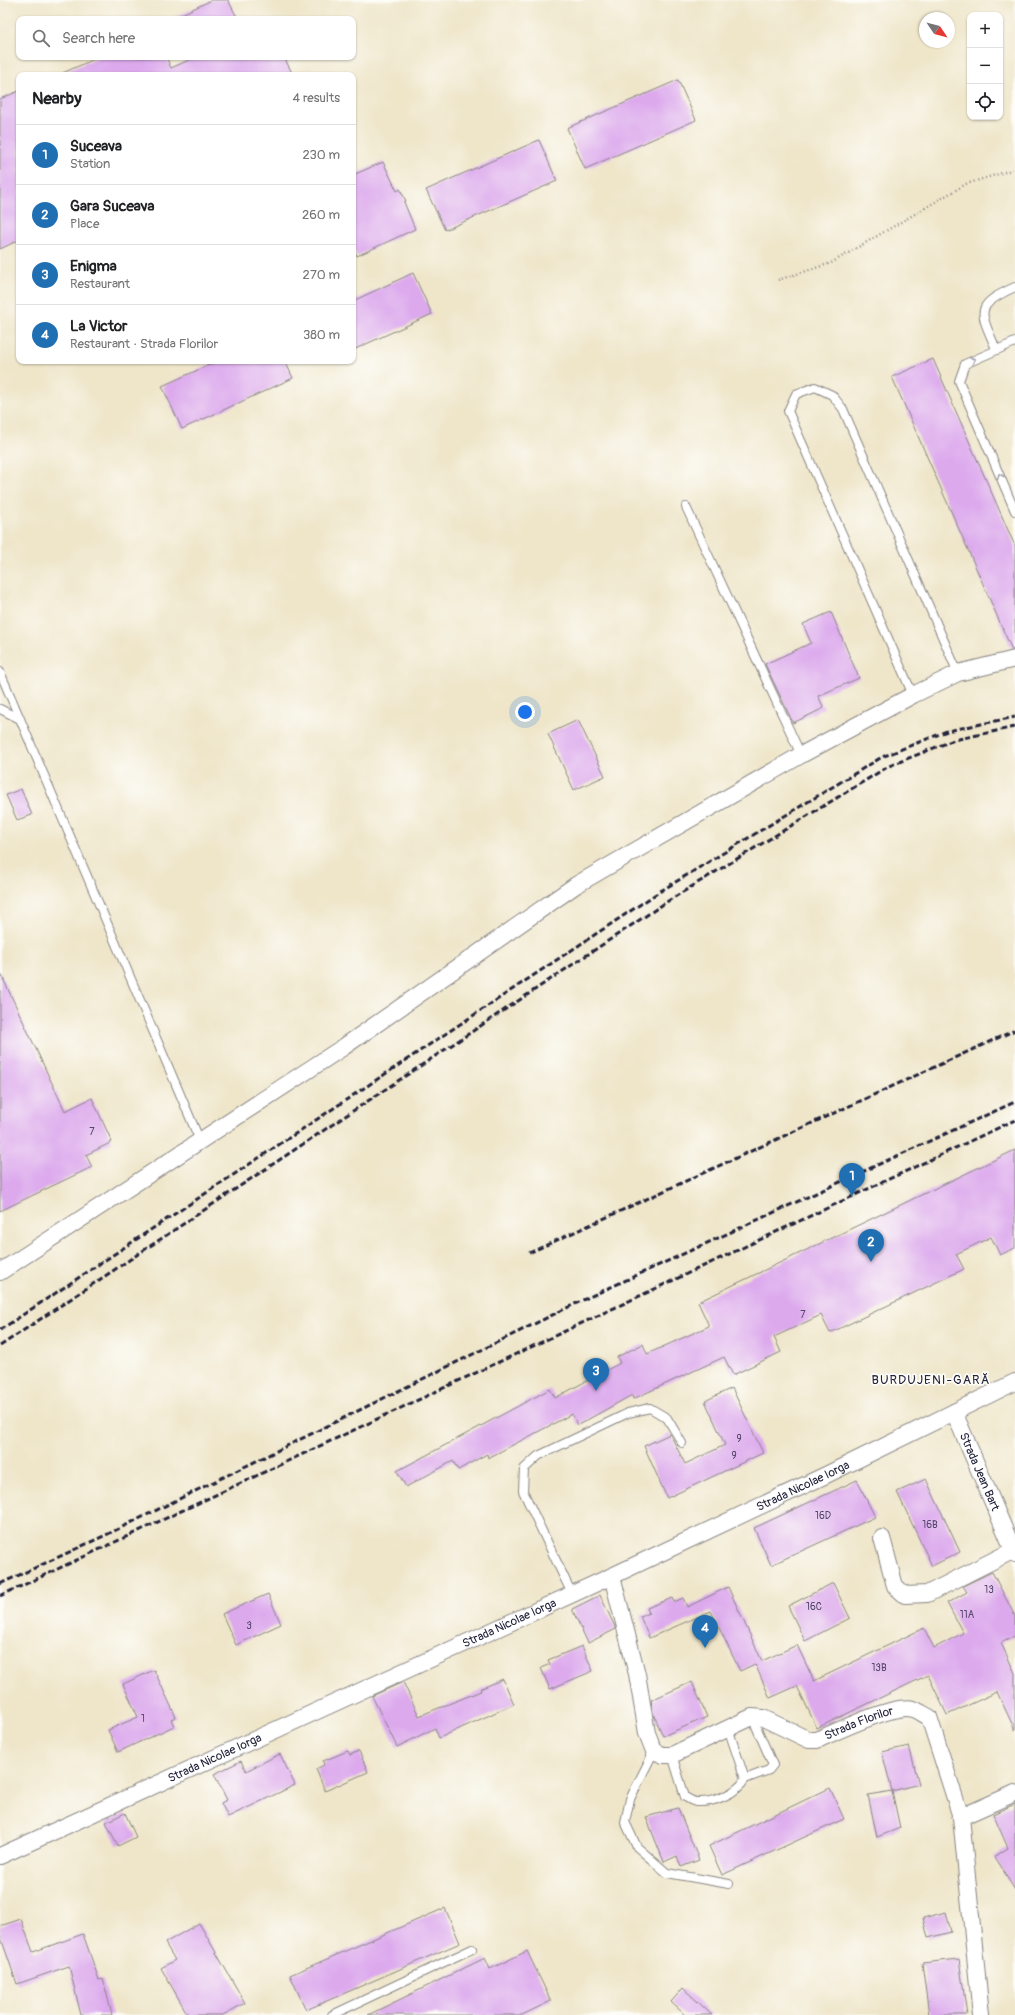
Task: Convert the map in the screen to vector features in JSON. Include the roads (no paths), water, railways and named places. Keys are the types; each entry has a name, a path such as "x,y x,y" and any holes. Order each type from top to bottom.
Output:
{"street":[{"path":"0,1272 342,1048 576,885 801,754 913,695 958,673 1015,659"},
{"name":"Strada Nicolae Iorga","path":"0,1856 612,1576 826,1475 1015,1382"},
{"name":"Strada Jean Bart","path":"954,1412 1014,1552"},
{"path":"882,1538 895,1586 905,1595 927,1594 1014,1552"},
{"path":"612,1576 637,1674 647,1733 654,1751 663,1755 672,1755 752,1717"},
{"name":"Strada Florilor","path":"752,1717 763,1718 808,1740 817,1740 882,1713 912,1708 929,1718 961,1817 981,2015"},
{"path":"961,1817 1015,1793"}],"lane":[{"path":"996,349 982,316 986,303 999,294 1015,287"},
{"path":"1015,342 996,349 965,364 959,381 1015,512"},
{"path":"913,695 788,411 796,394 815,387 832,395 843,409 958,673"},
{"path":"686,508 801,754"},
{"path":"0,672 200,1141"},
{"path":"0,709 20,719"},
{"path":"572,1594 523,1491 524,1470 538,1456 628,1413 650,1408 667,1418 682,1444"},
{"path":"672,1755 685,1797 696,1802 709,1801 732,1792 742,1785 745,1779 769,1770 773,1765 752,1717"},
{"path":"728,1728 745,1779"},
{"path":"654,1751 630,1799 625,1822 637,1847 667,1873 729,1884"},
{"path":"332,2015 472,1948"}],"railway":[{"path":"0,1330 659,892 882,757 947,731 1015,717"},
{"path":"0,1346 668,901 889,766 954,740 1015,727"},
{"path":"529,1253 1015,1030"},
{"path":"0,1584 106,1535 587,1298 1015,1102"},
{"path":"0,1596 1015,1120"}],"place":[{"name":"Suceava","path":"852,1196"},
{"name":"Gara Suceava","path":"871,1262"},
{"name":"Enigma","path":"596,1391"},
{"name":"La Victor","path":"705,1648"}],"district":[{"name":"BURDUJENI-GARĂ","path":"931,1379"}]}
